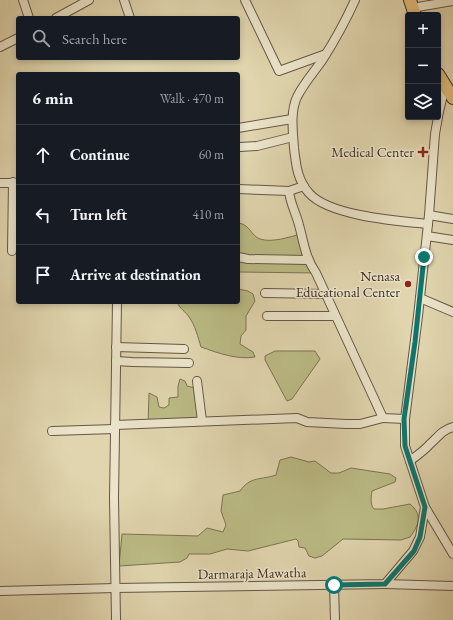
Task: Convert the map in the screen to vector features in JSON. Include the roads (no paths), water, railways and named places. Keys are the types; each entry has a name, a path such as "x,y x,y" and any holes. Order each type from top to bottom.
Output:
{"highway":[{"path":"441,79 453,98"}],"street":[{"path":"23,0 28,16"},
{"path":"60,16 89,0"},
{"path":"124,0 129,16"},
{"path":"245,0 279,71 326,54"},
{"path":"355,0 346,20 326,54 297,98 292,119 296,170 304,186 317,201 338,209 367,217 428,224"},
{"path":"412,8 453,1"},
{"path":"0,47 16,39"},
{"path":"441,104 445,86"},
{"path":"240,128 292,119"},
{"path":"437,120 435,134 427,236 404,419 405,446 425,507 453,554"},
{"path":"240,147 257,146 293,137"},
{"path":"0,183 15,182 12,252"},
{"path":"240,189 289,191 304,186"},
{"path":"289,191 290,201 299,223 308,260 316,273 384,418"},
{"path":"429,215 453,219"},
{"path":"427,236 453,240"},
{"path":"240,257 248,259 308,260"},
{"path":"265,293 325,294"},
{"path":"420,298 453,312"},
{"path":"116,620 115,427 117,304"},
{"path":"267,316 335,316"},
{"path":"116,347 184,350"},
{"path":"116,361 189,363"},
{"path":"197,381 202,421"},
{"path":"52,431 202,421 297,418 307,422 360,424 384,418 404,419"},
{"path":"410,461 429,445 440,433 453,427"},
{"path":"385,584 414,551 420,537 425,507"},
{"name":"Darmaraja Mawatha","path":"0,591 385,584 453,586"},
{"path":"334,585 335,620"}],"place":[{"name":"Medical Center","path":"423,152"},
{"name":"Nenasa Educational Center","path":"408,284"}]}
